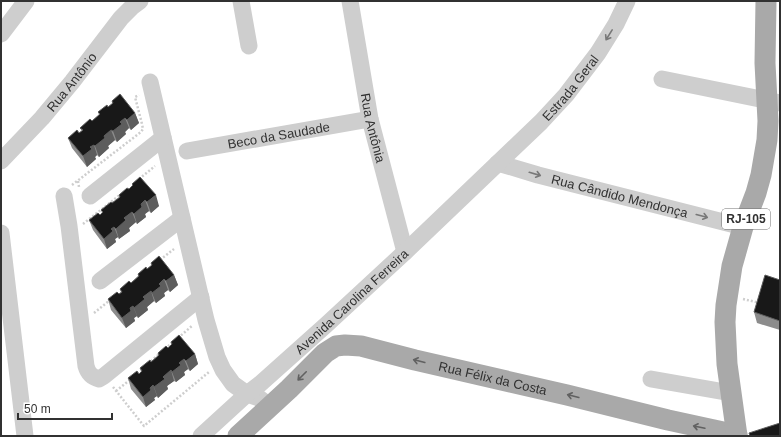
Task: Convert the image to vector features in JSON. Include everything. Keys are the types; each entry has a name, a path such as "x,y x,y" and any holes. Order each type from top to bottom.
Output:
{"main road":[{"name":"RJ-105","path":"737,436 727,364 726,305 732,266 743,227 756,193 765,156 768,121 774,102 765,31 766,1"},
{"name":"Rua Félix da Costa","path":"238,436 325,353 336,346 345,345 361,346 737,436"}],"street":[{"path":"1,34 26,1"},
{"name":"Rua Antônio","path":"1,161 42,118 72,82 121,18 140,1"},
{"path":"241,1 249,46"},
{"name":"Rua Antônia","path":"350,1 370,119 405,252"},
{"name":"Estrada Geral","path":"498,162 541,122 566,95 598,53 616,24 627,1"},
{"path":"662,79 774,102"},
{"path":"151,86 206,320 217,357 223,370 233,384 247,394 259,398 269,407"},
{"name":"Beco da Saudade","path":"187,151 370,119"},
{"path":"90,196 163,138"},
{"name":"Rua Cândido Mendonça","path":"498,162 538,175 743,227"},
{"name":"Avenida Carolina Ferreira","path":"201,436 326,325 405,252 498,162"},
{"path":"64,196 86,366 92,377 99,379 104,376 201,296"},
{"path":"100,281 182,218"},
{"path":"1,232 25,436"},
{"path":"651,379 731,393"}],"path":[{"path":"64,196 65,190 140,133 143,127 135,96 151,86"},
{"path":"138,180 157,165 169,161"},
{"path":"69,226 83,224 126,190"},
{"path":"158,262 175,248 177,256 190,252"},
{"path":"737,298 763,304"},
{"path":"80,315 93,313 110,299"},
{"path":"146,365 194,325 206,320"},
{"path":"104,376 144,426 205,374 220,364"},
{"path":"116,391 134,376"}],"building":[{"path":"120,94 135,113 127,120 125,118 120,122 122,124 113,131 111,130 104,136 105,138 95,146 90,147 92,149 83,156 68,138 77,130 79,133 83,130 80,128 90,119 92,121 100,114 98,112 107,105 108,107 113,103 112,101"},
{"path":"140,177 156,195 147,202 145,200 141,204 142,207 134,214 132,212 124,218 126,220 116,229 114,227 111,229 113,231 104,239 89,220 98,213 100,215 103,212 101,210 120,197 119,195 127,188 129,189"},
{"path":"159,256 174,275 166,281 164,279 159,284 161,286 152,293 151,291 143,297 145,299 134,308 133,306 130,308 131,311 122,318 108,299 117,292 119,294 122,292 120,289 129,281 131,283 146,267 147,269 152,265 151,263"},
{"path":"765,275 780,280 780,321 754,312"},
{"path":"179,335 195,354 186,361 184,359 179,363 181,365 172,372 171,370 163,377 165,379 154,387 153,385 150,388 151,390 143,397 128,378 137,371 139,374 142,371 140,368 150,360 151,362 166,346 168,348 172,344 171,342"},
{"path":"780,423 780,436 750,436 749,433"}]}
